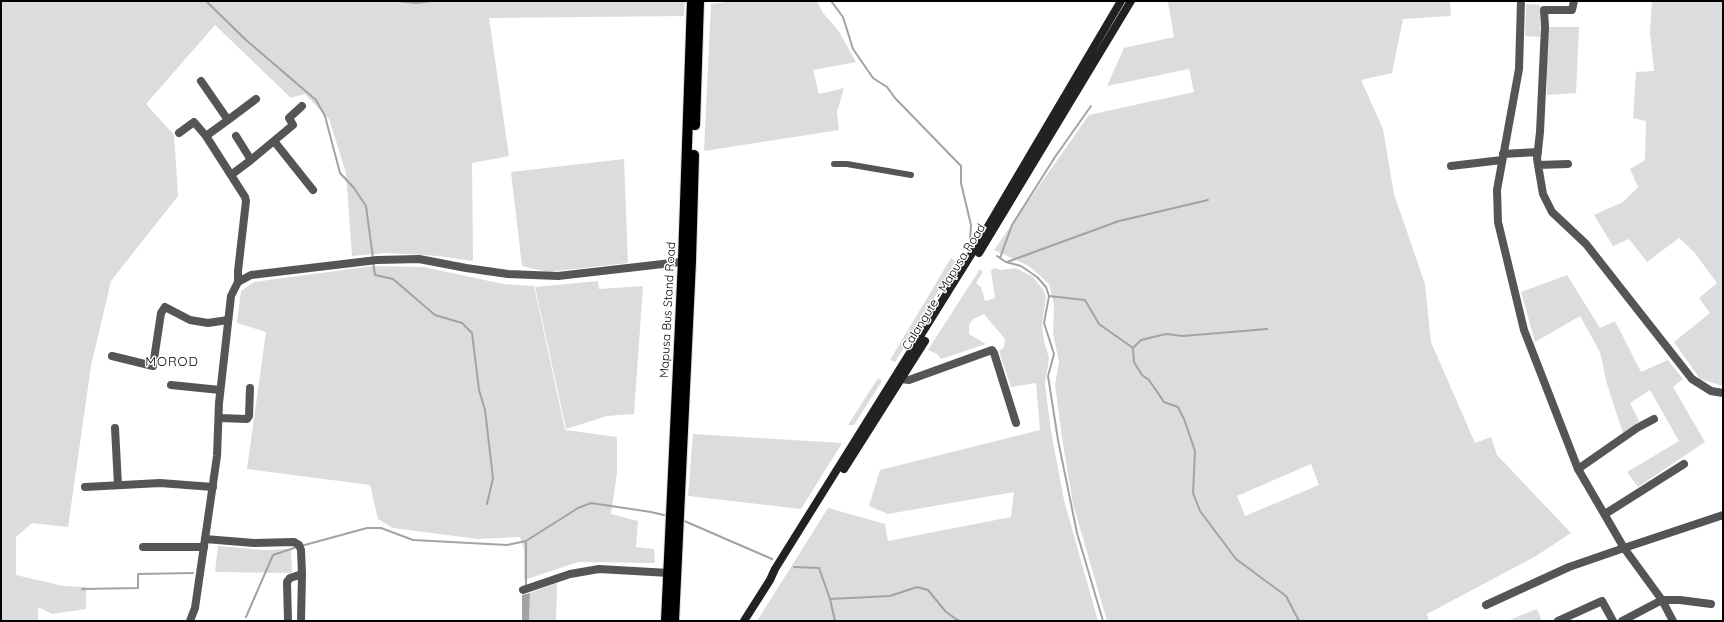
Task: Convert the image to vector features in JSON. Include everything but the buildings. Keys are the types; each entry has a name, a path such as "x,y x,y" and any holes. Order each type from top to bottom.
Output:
{"main road":[{"name":"Mapusa Bus Stand Road","path":"666,621 687,261 692,1"},
{"name":"Mapusa Bus Stand Road","path":"674,621 687,261 699,1"},
{"name":"Calangute - Mapusa Road","path":"899,377 1121,1"},
{"name":"Calangute - Mapusa Road","path":"744,621 770,580 775,569 899,377 1046,144 1131,1"}],"street":[{"path":"1522,1 1519,69 1497,190 1498,222 1524,330 1578,469 1624,548 1662,600 1673,621"},
{"path":"1574,1 1572,10 1544,10 1545,27 1538,152 1538,165 1543,194 1552,212 1586,244 1692,379 1711,391 1723,393"},
{"path":"201,81 228,120"},
{"path":"206,136 256,99"},
{"path":"231,175 252,160 293,125 289,118 302,106"},
{"path":"179,133 194,122 206,136 246,201 238,282 232,296 228,320 220,390 217,456 213,487 195,608 190,621"},
{"path":"236,136 252,160"},
{"path":"274,141 313,190"},
{"path":"1451,166 1538,152"},
{"path":"834,164 847,164 911,175"},
{"path":"1538,165 1568,164"},
{"path":"238,282 251,275 374,260 419,259 459,267 508,274 558,276 603,272 687,261"},
{"path":"112,356 153,366 161,313 165,307 190,320 208,323 228,320"},
{"path":"899,377 909,380 992,350 1016,423"},
{"path":"171,385 220,390"},
{"path":"219,418 247,419 249,416 250,388"},
{"path":"1578,469 1637,428 1654,419"},
{"path":"115,428 118,485"},
{"path":"1605,514 1684,464"},
{"path":"85,487 160,483 213,487"},
{"path":"1486,605 1569,567 1723,515"},
{"path":"143,547 204,543 294,542 299,545 301,550 301,621"},
{"path":"522,590 570,574 599,569 669,573"},
{"path":"288,621 287,582 290,578 302,574"},
{"path":"1622,621 1662,600 1680,600 1711,604"},
{"path":"1558,621 1602,601 1613,621"}],"shaded area":[{"path":"1,1 685,1 684,16 489,18 509,156 472,163 473,261 439,256 387,253 352,256 346,173 329,119 305,94 291,98 215,25 146,104 174,135 178,196 111,281 91,366 68,527 32,523 16,537 16,575 63,586 86,587 86,609 52,614 38,607 38,621 1,621"},
{"path":"736,1 817,1 823,13 838,30 856,62 813,70 819,94 844,88 837,112 839,130 704,151 711,4"},
{"path":"1450,1 1451,16 1403,19 1392,73 1361,80 1383,129 1394,194 1425,284 1431,342 1475,443 1491,437 1497,455 1571,533 1536,556 1427,614 1429,621 1107,621 1073,504 1055,385 1059,362 1053,334 1054,305 1049,284 1029,266 994,250 1089,115 1194,92 1189,69 1107,86 1124,48 1174,37 1168,2","holes":["1311,464 1319,485 1245,516 1237,496"]},
{"path":"1652,1 1723,1 1723,386 1700,379 1674,342 1710,313 1699,298 1717,283 1694,252 1679,238 1647,262 1629,239 1613,246 1594,215 1623,202 1638,187 1630,169 1645,160 1646,121 1633,118 1636,72 1654,71 1650,32"},
{"path":"1526,4 1540,5 1540,37 1525,36"},
{"path":"1546,27 1579,27 1576,93 1547,95"},
{"path":"624,159 628,263 548,272 522,266 511,172"},
{"path":"951,258 956,262 895,362 890,360"},
{"path":"373,266 424,267 503,284 534,286 565,430 617,437 617,473 611,514 638,521 636,547 654,549 655,563 578,562 524,580 524,550 520,537 478,539 393,528 378,519 370,485 247,469 266,332 237,323 241,291 254,282"},
{"path":"994,268 1001,270 1015,268 1032,276 1043,289 1046,297 1042,324 1044,341 1049,358 1045,384 1051,431 1064,500 1098,621 757,621 828,508 885,524 888,541 1011,517 1014,492 888,514 869,506 880,470 1040,430 1036,383 1011,387 999,351 1004,347 1005,339 984,314 973,319 969,325 969,334 986,344 941,359 937,354 928,350 980,269 983,272 976,283 981,287 985,301 995,298 991,271"},
{"path":"1567,275 1600,328 1615,321 1641,372 1668,360 1683,379 1673,387 1705,442 1638,487 1627,472 1679,441 1650,390 1630,403 1639,421 1623,433 1607,384 1600,352 1580,316 1535,342 1521,292"},
{"path":"598,281 599,289 643,286 634,414 607,416 566,429 535,287"},
{"path":"878,378 882,381 854,425 848,425"},
{"path":"693,434 842,443 801,509 688,496"},
{"path":"218,546 263,550 291,549 292,573 215,572"},
{"path":"557,583 556,621 529,621 530,593"},
{"path":"530,593 529,621 522,621 522,595"},
{"path":"1537,609 1542,621 1507,621"}],"waterway":[{"path":"206,1 246,40 316,100 325,116 340,173 354,188 366,206 373,258"},
{"path":"398,1 416,3 431,1"},
{"path":"831,1 843,17 853,49 873,78 887,87 895,98 961,166 961,183 971,225 970,240"},
{"path":"1000,258 1012,225 1055,157 1091,106"},
{"path":"1007,262 1119,221 1208,200"},
{"path":"997,256 1006,262 1021,266 1037,277 1046,287 1049,296 1044,323 1054,354 1048,376 1058,440 1077,533 1103,621"},
{"path":"373,262 375,275 393,279 435,315 462,323 472,333 479,390 485,410 493,478 487,504"},
{"path":"1049,296 1085,300 1099,324 1133,348 1134,362 1142,375 1149,380 1164,402 1178,407 1184,419 1195,451 1193,493 1200,511 1236,559 1286,596 1299,621"},
{"path":"1133,348 1141,340 1166,334 1183,336 1267,329"},
{"path":"301,546 367,528 381,528 413,540 507,545 526,541 578,508 591,503 668,516"},
{"path":"682,520 772,559"},
{"path":"526,541 526,586"},
{"path":"246,617 273,555 297,547"},
{"path":"794,567 819,568 830,599 835,621"},
{"path":"82,589 138,588 138,574 193,573"},
{"path":"830,599 890,596 917,587 928,590 946,612 959,621"}],"district":[{"name":"MOROD","path":"172,362"}]}
